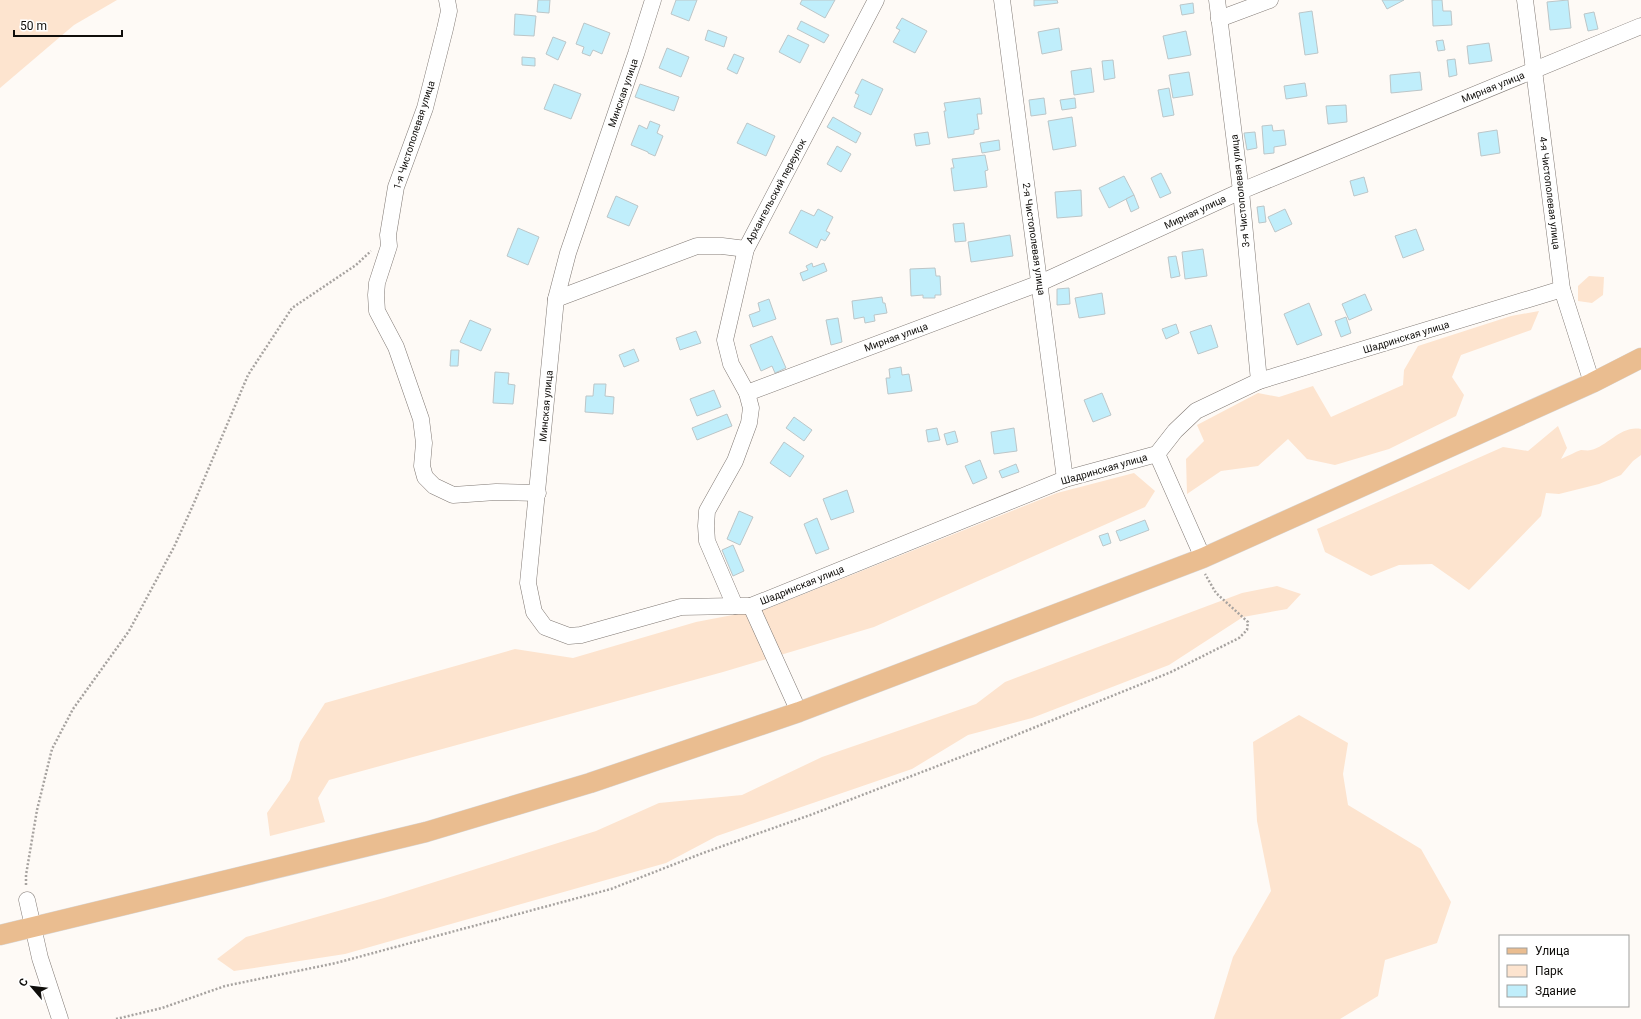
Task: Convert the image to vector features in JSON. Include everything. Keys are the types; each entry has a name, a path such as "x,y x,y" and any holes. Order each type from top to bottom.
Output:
{"main road":[{"path":"0,934 426,832 590,783 799,712 1203,558 1592,383 1641,358"}],"street":[{"name":"1-я Чистополевая улица","path":"447,0 449,11 431,87 425,108 396,188 388,235 389,246 377,283 377,310 396,347 421,420 424,443 422,466 425,476 434,486 453,495 496,492 538,493"},
{"name":"Минская улица","path":"653,0 568,253 556,299 528,583 534,612 545,627 569,636 575,636 681,608 751,606"},
{"name":"Архангельский переулок","path":"735,606 707,541 706,526 707,511 735,461 749,423 751,408 747,393 731,364 725,340 746,249 876,0"},
{"name":"2-я Чистополевая улица","path":"1002,0 1065,479"},
{"name":"3-я Чистополевая улица","path":"1217,0 1241,191 1259,382"},
{"path":"1219,19 1270,0"},
{"name":"4-я Чистополевая улица","path":"1524,0 1535,70 1562,289 1592,383"},
{"name":"Мирная улица","path":"747,393 1040,283 1241,191 1641,26"},
{"path":"556,299 697,246 722,246 746,249"},
{"name":"Шадринская улица","path":"751,606 1065,479 1157,454 1175,431 1196,411 1259,382 1562,289"},
{"path":"1157,454 1203,558"},
{"path":"751,606 799,712"},
{"path":"27,900 40,958 60,1019"}],"path":[{"path":"27,900 26,875 37,810 52,749 73,709 129,631 174,547 248,375 292,308 356,265 388,235"},
{"path":"116,1019 162,1008 225,986 336,963 611,889 703,853 813,814 979,750 1171,672 1239,638 1248,630 1248,622 1216,593 1205,575 1203,558"}],"green space":[{"path":"0,0 117,0 74,25 0,88"},
{"path":"1589,276 1604,277 1603,295 1592,303 1578,301 1578,286"},
{"path":"1539,311 1531,330 1461,355 1452,377 1464,395 1456,416 1389,449 1335,465 1307,459 1288,439 1258,466 1221,471 1187,494 1186,459 1204,441 1197,425 1258,393 1279,397 1313,386 1331,417 1403,385 1404,370 1418,346 1511,316"},
{"path":"1558,426 1567,448 1561,459 1581,450 1597,448 1621,433 1634,429 1641,429 1641,455 1633,461 1621,475 1599,484 1559,494 1546,493 1541,516 1469,590 1432,564 1399,565 1371,576 1325,552 1317,529 1503,447 1528,451"},
{"path":"1134,473 1155,491 1145,507 874,627 723,672 329,780 318,798 325,822 270,836 267,813 290,780 300,742 325,703 515,649 573,658 696,622 769,608 1057,493"},
{"path":"1277,586 1301,594 1287,609 1243,617 1169,665 1032,718 968,735 912,769 717,836 666,863 345,954 234,971 217,959 246,937 384,898 596,831 659,803 742,795 822,757 976,704 1005,682 1242,593"},
{"path":"1299,715 1348,743 1343,774 1348,805 1421,849 1451,902 1437,943 1385,960 1378,996 1340,1019 1214,1019 1233,957 1271,891 1257,821 1253,742"}],"building":[{"path":"538,0 550,0 549,13 537,12"},
{"path":"676,0 697,0 689,21 671,14"},
{"path":"802,0 835,0 825,18 800,4"},
{"path":"1034,0 1057,0 1058,3 1034,6"},
{"path":"1382,0 1404,0 1387,9"},
{"path":"1432,0 1442,0 1443,11 1451,11 1452,25 1433,26"},
{"path":"1568,0 1571,28 1550,30 1547,2"},
{"path":"1193,3 1194,13 1182,15 1180,5"},
{"path":"1312,11 1318,53 1305,55 1299,13"},
{"path":"1594,12 1598,29 1588,31 1584,14"},
{"path":"515,14 536,16 534,36 514,35"},
{"path":"902,18 927,31 915,53 893,42 900,30 896,28"},
{"path":"801,21 829,35 824,43 797,29"},
{"path":"584,23 610,33 602,54 593,50 590,56 582,53 584,47 576,44"},
{"path":"1059,28 1062,50 1042,54 1038,32"},
{"path":"708,30 727,37 724,47 705,40"},
{"path":"1186,31 1191,55 1168,59 1163,36"},
{"path":"788,35 809,45 800,63 779,52"},
{"path":"553,37 566,42 558,60 546,54"},
{"path":"1443,40 1445,50 1438,51 1436,41"},
{"path":"1489,43 1492,61 1469,64 1467,46"},
{"path":"667,48 689,57 681,77 659,68"},
{"path":"734,54 744,58 737,74 727,69"},
{"path":"522,57 535,58 535,66 522,65"},
{"path":"1455,59 1457,75 1449,77 1447,60"},
{"path":"1113,60 1115,78 1104,80 1102,61"},
{"path":"1091,68 1094,92 1074,95 1071,71"},
{"path":"1189,72 1193,95 1173,98 1169,75"},
{"path":"1420,72 1422,90 1391,93 1390,75"},
{"path":"862,79 883,89 871,115 854,107 859,95 855,93"},
{"path":"1305,83 1307,96 1286,99 1284,86"},
{"path":"554,84 581,94 571,119 544,109"},
{"path":"640,84 679,97 674,111 635,97"},
{"path":"1169,88 1174,115 1163,117 1158,90"},
{"path":"980,98 982,114 977,114 979,129 974,130 974,134 948,138 944,103"},
{"path":"1044,98 1046,114 1031,116 1029,100"},
{"path":"1075,98 1076,108 1062,110 1060,100"},
{"path":"1346,105 1347,122 1328,124 1326,106"},
{"path":"833,117 861,133 856,143 827,127"},
{"path":"1072,117 1076,146 1053,150 1048,121"},
{"path":"650,121 660,125 657,133 663,136 655,156 631,145 639,125 647,129"},
{"path":"747,123 775,136 766,156 737,143"},
{"path":"1272,125 1273,131 1284,130 1286,145 1274,147 1274,153 1264,154 1262,126"},
{"path":"1497,130 1500,153 1481,156 1478,133"},
{"path":"928,132 930,144 916,146 914,134"},
{"path":"1255,132 1257,148 1247,150 1244,133"},
{"path":"999,140 1000,150 982,153 980,143"},
{"path":"837,146 851,154 841,172 827,164"},
{"path":"985,155 988,170 985,171 987,187 954,191 951,168 954,168 952,159"},
{"path":"1161,173 1171,193 1160,198 1151,178"},
{"path":"1124,176 1134,195 1109,208 1099,188"},
{"path":"1364,177 1368,192 1354,196 1350,181"},
{"path":"1081,190 1082,216 1057,218 1055,192"},
{"path":"1134,195 1139,208 1131,212 1126,199"},
{"path":"616,196 638,206 629,226 607,217"},
{"path":"1264,206 1266,222 1259,223 1257,207"},
{"path":"818,209 833,217 826,231 830,233 825,241 821,239 817,248 789,233 801,210 814,216"},
{"path":"1285,209 1292,224 1275,232 1268,217"},
{"path":"964,223 966,241 955,242 953,224"},
{"path":"518,228 539,237 528,265 507,256"},
{"path":"1416,229 1424,250 1403,258 1395,236"},
{"path":"1010,235 1013,256 971,262 968,242"},
{"path":"1203,249 1207,276 1185,279 1182,252"},
{"path":"1176,256 1180,276 1171,278 1168,257"},
{"path":"812,263 813,267 824,263 827,271 803,281 800,273 808,270 806,266"},
{"path":"935,268 936,276 940,276 941,295 935,295 935,298 923,298 923,295 911,296 910,269"},
{"path":"1069,288 1070,304 1057,305 1057,289"},
{"path":"1102,293 1105,314 1079,318 1075,298"},
{"path":"1365,294 1372,310 1349,320 1342,304"},
{"path":"882,297 887,313 874,315 875,321 865,323 864,317 854,319 852,301"},
{"path":"769,299 776,319 753,327 749,315 760,311 758,303"},
{"path":"1309,303 1322,335 1297,345 1284,314"},
{"path":"1346,317 1351,333 1341,337 1335,321"},
{"path":"838,318 842,342 831,345 826,320"},
{"path":"470,320 491,329 481,351 460,342"},
{"path":"1176,324 1179,333 1166,339 1162,329"},
{"path":"1211,325 1218,347 1198,354 1190,332"},
{"path":"696,331 701,343 680,350 676,338"},
{"path":"772,336 786,368 775,373 772,366 761,371 750,345"},
{"path":"634,349 639,361 624,367 619,355"},
{"path":"451,350 459,350 458,366 450,366"},
{"path":"901,367 902,375 909,374 912,391 888,394 886,378 890,378 889,369"},
{"path":"495,372 509,373 508,384 515,385 513,404 493,403"},
{"path":"594,384 606,384 605,396 614,397 613,414 585,412 586,396 593,396"},
{"path":"714,390 721,407 697,416 690,399"},
{"path":"1102,393 1111,415 1093,422 1084,400"},
{"path":"727,414 732,426 697,440 692,428"},
{"path":"794,417 812,430 804,441 786,428"},
{"path":"937,428 940,440 928,442 926,430"},
{"path":"1014,428 1017,451 994,454 991,432"},
{"path":"955,431 958,442 947,445 944,434"},
{"path":"784,442 804,456 790,477 770,463"},
{"path":"980,460 987,478 973,484 965,466"},
{"path":"1016,464 1019,472 1002,478 999,471"},
{"path":"847,490 854,512 831,520 823,499"},
{"path":"739,511 753,517 740,545 727,539"},
{"path":"817,518 829,549 816,554 804,524"},
{"path":"1145,520 1149,530 1120,541 1116,531"},
{"path":"1108,533 1111,543 1103,546 1099,536"},
{"path":"733,545 744,571 733,576 722,550"}]}
